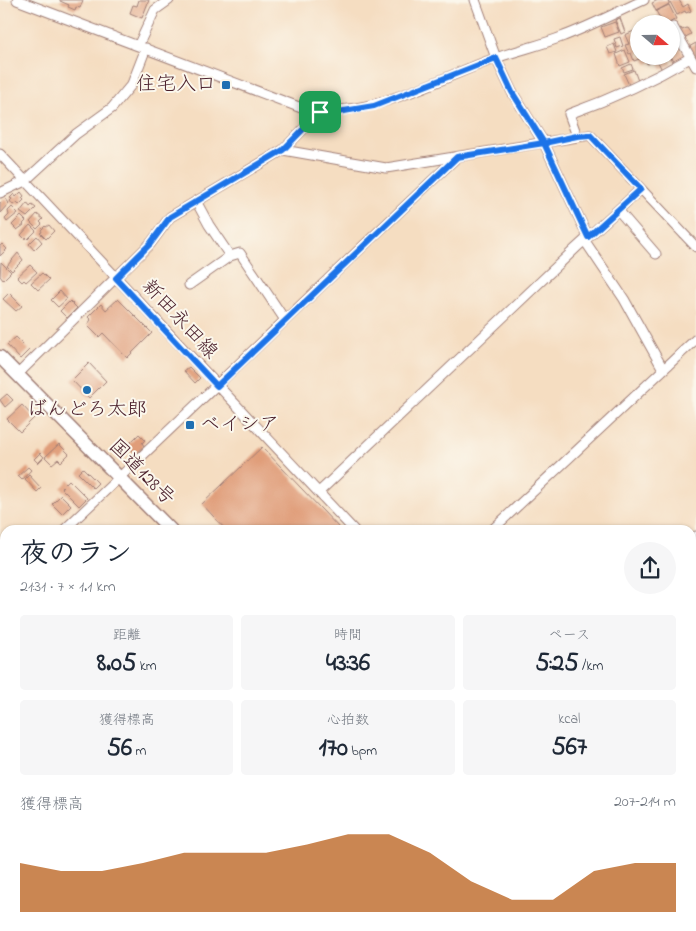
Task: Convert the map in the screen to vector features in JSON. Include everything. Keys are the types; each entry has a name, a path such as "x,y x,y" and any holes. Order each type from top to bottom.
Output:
{"highway":[{"name":"国道128号","path":"0,357 166,525"}],"street":[{"path":"17,0 304,110 320,112 338,112 374,106 496,58 565,36 644,0"},
{"path":"0,193 25,180 76,134 112,108 124,96 132,84 155,10 169,0"},
{"path":"475,0 496,58 512,92 544,143 586,239 624,299 663,369"},
{"path":"680,40 696,67"},
{"path":"577,136 568,114 599,103 658,77 690,58"},
{"path":"17,374 150,244 170,217 283,150 320,112"},
{"path":"283,150 386,168 590,135 696,247"},
{"name":"新田永田線","path":"0,154 349,525"},
{"path":"69,525 457,157"},
{"path":"318,492 641,189"},
{"path":"196,201 209,225 230,256"},
{"path":"618,210 656,254"},
{"path":"189,285 230,256 240,252 285,320"},
{"path":"497,525 696,339"}],"building":[{"path":"60,0 83,0 80,8 76,7 75,10"},
{"path":"139,0 149,0 142,18 130,13 133,5 137,6"},
{"path":"658,0 668,0 669,4 656,11 652,3"},
{"path":"669,0 679,0 683,7 688,4 691,11 686,13 685,11 677,15"},
{"path":"669,5 674,15 658,15 656,11"},
{"path":"620,18 625,32 621,34 615,20"},
{"path":"615,22 619,32 605,37 601,27"},
{"path":"687,28 691,34 682,39 680,29 682,30"},
{"path":"630,33 629,54 625,45 629,44 625,35"},
{"path":"620,37 623,46 617,48 614,39"},
{"path":"696,43 696,59 687,48"},
{"path":"614,44 617,52 610,54 607,47"},
{"path":"680,48 685,57 680,59"},
{"path":"625,50 630,62 620,66 616,54"},
{"path":"630,64 633,69 624,72 622,68"},
{"path":"660,65 671,65 662,70"},
{"path":"634,70 638,81 629,85 624,74"},
{"path":"21,192 24,200 19,205 17,203 13,205 10,198 14,194 16,197"},
{"path":"5,198 9,203 0,213 0,203"},
{"path":"27,203 30,207 32,205 36,208 27,217 20,212"},
{"path":"12,207 18,213 7,222 5,219"},
{"path":"37,214 43,219 40,222 42,224 37,229 30,222"},
{"path":"21,216 26,221 17,230 12,225"},
{"path":"30,225 36,231 28,239 26,237 25,239 21,235"},
{"path":"49,225 54,231 46,239 40,233 45,226"},
{"path":"37,236 42,242 34,250 29,244"},
{"path":"2,244 7,249 0,256 0,246"},
{"path":"18,253 23,260 12,271 7,266"},
{"path":"1,262 11,272 3,280 0,276"},
{"path":"30,265 37,272 26,282 24,280 22,282 17,277"},
{"path":"42,273 49,280 38,290 31,283"},
{"path":"60,291 67,299 58,307 51,300"},
{"path":"9,293 22,306 16,311 3,299"},
{"path":"118,299 152,333 127,358 103,333 99,337 87,325 91,320 88,317 101,304 106,310"},
{"path":"70,301 77,308 67,318 60,311"},
{"path":"16,337 29,350 20,359 7,345"},
{"path":"89,363 106,381 89,398 72,380"},
{"path":"189,367 200,378 195,383 184,371"},
{"path":"7,394 13,400 5,407 0,400"},
{"path":"22,405 34,418 20,432 7,419"},
{"path":"139,434 145,440 142,443 144,446 135,454 127,446"},
{"path":"59,444 69,454 61,462 58,459 52,464 45,457"},
{"path":"262,447 336,525 221,525 202,504"},
{"path":"40,453 44,457 38,463 34,459"},
{"path":"28,467 31,470 22,480 18,476"},
{"path":"83,468 98,483 93,488 78,473"},
{"path":"29,475 41,488 37,492 25,479"},
{"path":"69,480 87,498 79,506 61,488"},
{"path":"61,495 71,505 62,514 52,504"}],"place":[{"name":"住宅入口","path":"226,85"},
{"name":"ばんどろ太郎","path":"87,390"},
{"name":"ベイシア","path":"190,425"}],"route":[{"path":"320,112 283,150 170,217 150,244 116,278 217,386 457,157 544,143 588,237 641,189 590,135 544,143 512,92 496,58 374,106 338,112 320,112"}]}
